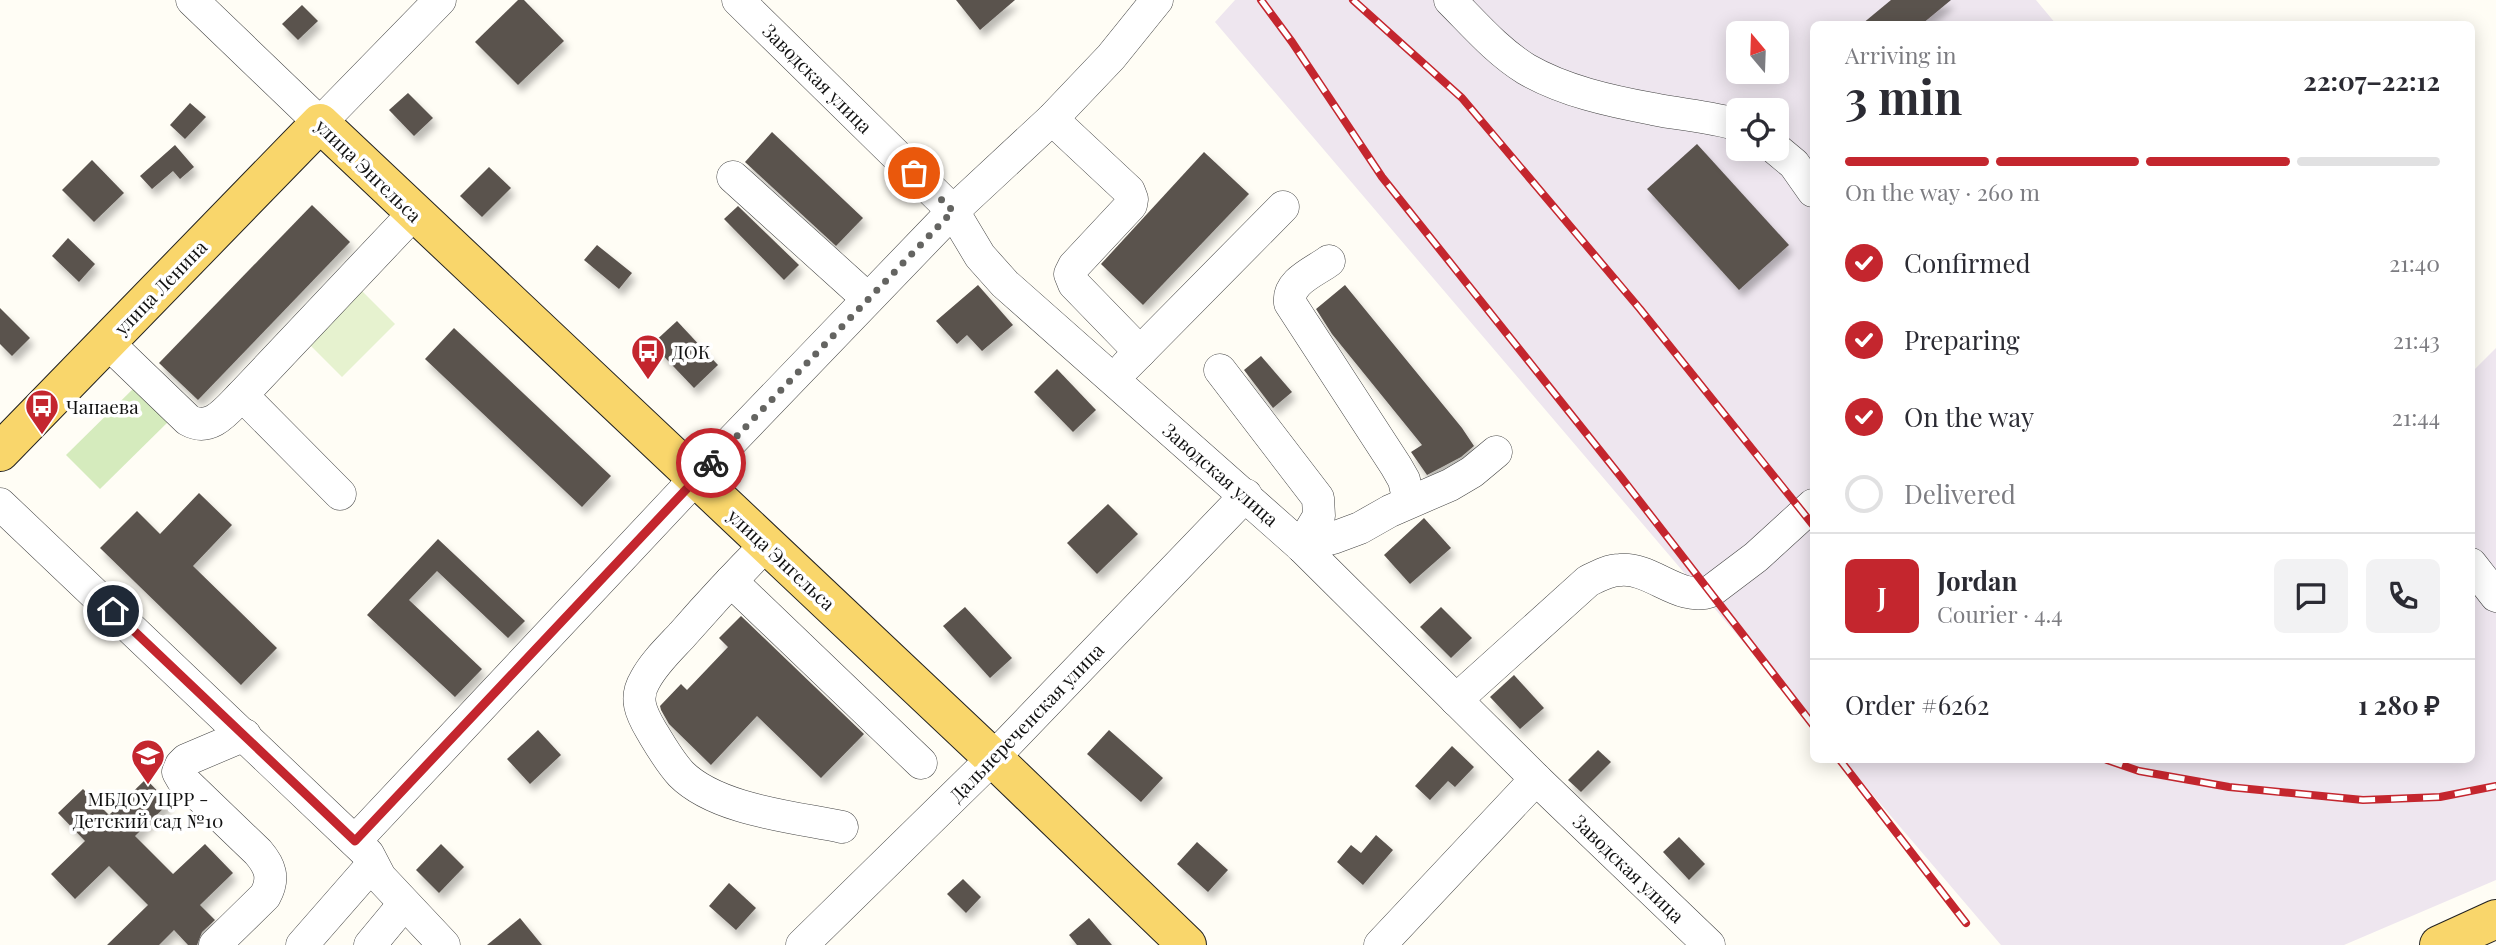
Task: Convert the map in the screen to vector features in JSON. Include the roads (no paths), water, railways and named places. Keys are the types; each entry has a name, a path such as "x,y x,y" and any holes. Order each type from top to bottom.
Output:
{"main road":[{"name":"улица Энгельса","path":"320,123 1188,945"},
{"name":"улица Ленина","path":"0,452 320,123"},
{"path":"2439,945 2496,919"}],"street":[{"name":"улица Энгельса","path":"192,0 320,123"},
{"path":"320,123 440,0"},
{"name":"Заводская улица","path":"738,0 953,211 980,257 993,272 1301,546 1536,779 1709,945"},
{"path":"302,945 363,853 696,478 953,211 1052,119 1111,57 1157,0"},
{"path":"1450,0 1503,51 1525,68 1558,84 1595,96 1726,123"},
{"path":"1052,119 1129,191 1131,205 1074,265 1070,274 1074,284 1140,352"},
{"path":"1789,160 1810,187"},
{"path":"733,177 868,299"},
{"path":"1113,379 1283,207"},
{"path":"107,342 188,420 196,425 205,425 216,419 242,395 414,213"},
{"path":"1329,261 1293,286 1289,294 1290,303 1396,466 1404,480 1409,502"},
{"path":"1220,370 1318,498 1319,516 1301,546"},
{"path":"242,395 340,494"},
{"path":"1301,546 1360,528 1472,472 1496,452"},
{"name":"Дальнереченская улица","path":"803,945 993,758 1246,495"},
{"path":"0,504 244,735 363,853 380,877 444,945"},
{"path":"1456,699 1588,581 1620,570 1637,571 1695,595 1702,594 1711,591 1756,557 1810,508"},
{"path":"766,545 661,659 645,680 639,694 639,708 668,757 682,775 699,787 754,808 842,827"},
{"path":"2475,569 2496,596"},
{"path":"732,581 921,763"},
{"path":"215,945 265,896 271,887 271,875 268,864 258,852 182,779 178,772 186,760 244,735"},
{"path":"1380,945 1536,779"},
{"path":"370,945 404,904"}],"railway":[{"path":"1261,0 1382,177 1621,477 1810,721"},
{"path":"1353,0 1462,98 1640,309 1810,521"},
{"path":"1842,763 1966,923"},
{"path":"2116,763 2139,771 2229,787 2363,800 2440,797 2496,786"}],"place":[{"name":"ДОК","path":"648,381"},
{"name":"Чапаева","path":"42,436"},
{"name":"МБДОУ ЦРР - Детский сад №10","path":"148,786"}]}
